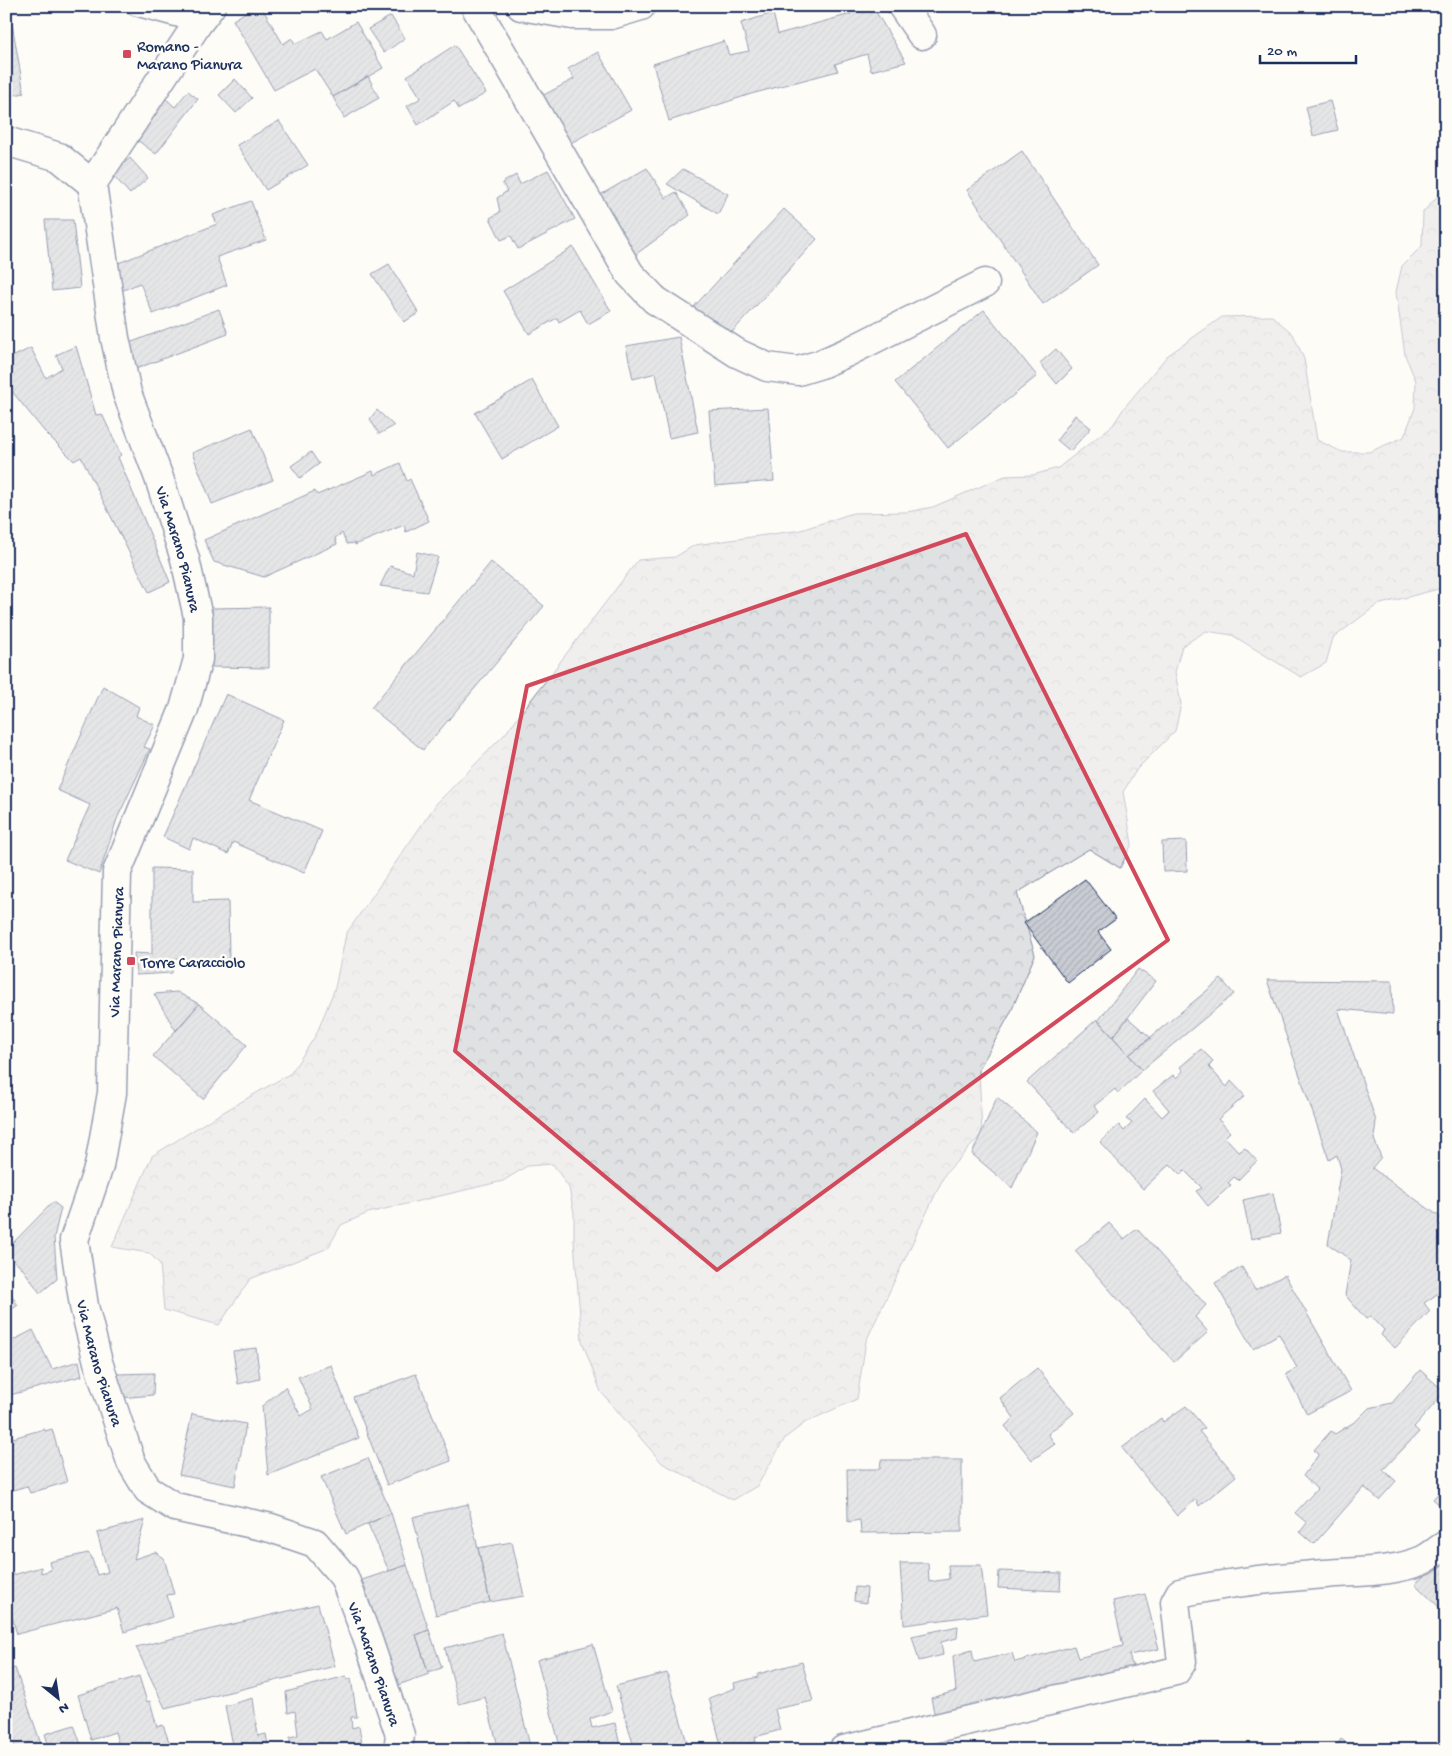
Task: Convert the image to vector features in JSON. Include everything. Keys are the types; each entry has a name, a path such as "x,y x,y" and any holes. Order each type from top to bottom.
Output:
{"street":[{"path":"475,6 630,274 655,300 736,353 767,367 798,371 821,364 985,283"},
{"path":"520,6 572,15 611,15 641,6"},
{"path":"902,6 922,35"},
{"path":"6,142 59,157 92,184 205,15"},
{"name":"Via Marano Pianura","path":"92,184 115,338 127,393 159,478 185,559 198,617 198,659 184,709 117,872 112,1092 99,1166 74,1240 84,1306 98,1362 131,1462 148,1490 175,1507 271,1528 315,1543 344,1577 368,1640 400,1735 398,1750"},
{"path":"843,1750 1176,1671 1182,1662 1175,1602 1180,1593 1255,1581 1347,1572 1369,1572 1399,1567 1424,1559 1446,1544"}],"lane":[{"path":"135,6 205,15"}],"highlighted area":[{"path":"966,534 1168,940 717,1270 455,1051 527,686"}],"green space":[{"path":"1446,187 1446,587 1377,605 1333,638 1326,663 1301,677 1232,635 1206,631 1182,646 1175,672 1181,704 1175,731 1137,769 1123,792 1132,844 1120,868 1089,849 1017,893 1035,955 1010,1014 979,1069 982,1134 945,1174 866,1341 857,1399 806,1422 785,1438 757,1486 733,1500 662,1463 601,1392 582,1341 574,1241 574,1213 569,1188 553,1164 527,1166 503,1181 368,1213 341,1225 328,1248 250,1279 219,1325 164,1310 160,1264 149,1253 112,1247 152,1156 291,1073 316,1035 335,988 346,934 437,803 505,734 638,560 675,557 695,545 801,530 853,513 907,512 933,507 1005,476 1033,475 1058,468 1113,425 1124,408 1167,356 1222,317 1272,316 1293,334 1304,359 1317,440 1342,452 1369,452 1404,437 1415,408 1416,381 1405,355 1396,292 1402,266 1422,246 1423,212"}],"building":[{"path":"6,6 9,6 24,93 6,97"},
{"path":"256,6 261,6 283,44 292,38 295,44 322,31 327,39 356,22 383,68 333,97 315,69 274,90 233,20"},
{"path":"846,6 865,6 876,12 906,62 871,71 867,54 835,64 838,71 751,94 669,121 653,64 724,41 729,55 749,51 741,23 773,13 778,34 851,14"},
{"path":"391,16 405,38 384,53 368,29"},
{"path":"455,45 486,93 459,109 454,101 418,125 407,106 421,98 407,76"},
{"path":"598,52 631,110 567,145 540,97 574,79 568,69"},
{"path":"368,76 379,98 344,118 333,97"},
{"path":"235,79 252,98 236,113 219,95"},
{"path":"188,91 198,99 156,154 133,137 164,97 175,107"},
{"path":"1330,101 1338,130 1313,136 1306,107"},
{"path":"279,121 308,165 266,190 237,145"},
{"path":"1022,151 1098,265 1043,304 967,190"},
{"path":"130,158 148,178 130,194 112,174"},
{"path":"647,168 666,198 676,192 690,215 632,257 595,198"},
{"path":"683,169 728,194 718,214 667,184"},
{"path":"548,170 575,219 518,249 511,236 501,240 490,218 500,212 497,198 507,191 502,183 516,175 520,184"},
{"path":"251,201 266,240 217,257 227,285 153,314 140,283 121,291 116,264 217,224 213,215"},
{"path":"784,209 817,239 723,342 690,311"},
{"path":"45,220 73,220 80,288 52,291"},
{"path":"573,247 611,311 588,324 580,310 559,322 557,318 529,334 503,291"},
{"path":"389,264 419,313 404,322 372,274"},
{"path":"219,309 228,334 133,370 124,345"},
{"path":"984,310 1037,376 948,448 895,382"},
{"path":"679,337 698,432 669,438 656,373 633,379 626,346"},
{"path":"76,346 96,415 102,414 121,455 118,457 170,582 149,592 81,457 74,461 44,431 6,384 6,360 31,348 46,378 62,368 56,355"},
{"path":"1056,349 1072,369 1057,384 1040,363"},
{"path":"532,380 558,426 502,459 475,413"},
{"path":"768,408 774,481 715,486 709,411"},
{"path":"377,410 394,426 379,434 370,419"},
{"path":"1075,415 1091,428 1070,451 1057,440"},
{"path":"252,428 273,480 212,504 192,453"},
{"path":"311,452 319,464 300,478 291,466"},
{"path":"400,463 407,481 410,479 429,521 406,532 404,525 355,545 355,543 347,544 342,533 335,538 337,544 264,577 214,562 204,540 315,491 317,495 373,471 374,475"},
{"path":"417,552 438,557 427,592 380,586 390,566 413,573"},
{"path":"491,562 544,606 423,750 371,708"},
{"path":"269,607 269,668 211,667 212,608"},
{"path":"103,686 139,707 136,716 155,725 144,747 150,749 117,819 99,874 65,860 90,805 57,790"},
{"path":"226,694 284,720 249,800 322,831 304,873 233,842 228,854 193,838 189,849 163,837"},
{"path":"1186,841 1187,871 1163,872 1162,842"},
{"path":"152,868 193,869 193,902 228,901 229,959 172,959 172,973 136,975 134,953 152,954"},
{"path":"1085,879 1116,919 1098,932 1111,949 1068,983 1024,923"},
{"path":"1138,969 1156,981 1113,1037 1098,1021"},
{"path":"1221,979 1234,994 1142,1070 1129,1055"},
{"path":"1267,980 1392,981 1393,1014 1338,1009 1376,1121 1374,1139 1381,1157 1372,1168 1440,1217 1438,1223 1446,1229 1446,1288 1424,1303 1430,1311 1395,1348 1381,1335 1384,1330 1371,1316 1366,1319 1345,1295 1351,1260 1328,1244 1341,1169 1337,1155 1329,1160"},
{"path":"177,992 199,1004 176,1031 154,994"},
{"path":"199,1004 247,1045 203,1099 153,1056"},
{"path":"1128,1018 1151,1038 1129,1055 1113,1037"},
{"path":"1097,1019 1142,1070 1118,1093 1115,1089 1094,1106 1099,1112 1074,1133 1027,1082"},
{"path":"1201,1049 1213,1061 1209,1067 1227,1087 1231,1081 1245,1096 1218,1119 1230,1132 1225,1137 1239,1152 1245,1148 1257,1161 1238,1180 1234,1177 1228,1183 1231,1185 1208,1206 1196,1191 1202,1188 1184,1170 1181,1175 1170,1164 1143,1189 1100,1142 1119,1125 1124,1131 1132,1123 1126,1119 1145,1099 1162,1117 1169,1110 1153,1091 1173,1075 1176,1078 1183,1071 1180,1067"},
{"path":"997,1097 1037,1132 1012,1188 972,1154"},
{"path":"1273,1193 1281,1233 1251,1239 1243,1200"},
{"path":"53,1202 61,1208 54,1237 57,1279 40,1293 23,1269 6,1254 6,1250"},
{"path":"1109,1223 1124,1239 1137,1229 1206,1305 1195,1317 1208,1332 1174,1362 1075,1251"},
{"path":"1242,1267 1255,1290 1285,1275 1351,1391 1307,1414 1286,1374 1297,1368 1279,1334 1253,1349 1215,1283"},
{"path":"6,1288 18,1305 6,1314"},
{"path":"33,1330 52,1369 79,1361 82,1376 6,1396 6,1344"},
{"path":"256,1348 260,1379 238,1384 233,1351"},
{"path":"331,1365 359,1438 268,1475 262,1406 285,1387 301,1416 313,1409 298,1377"},
{"path":"1037,1368 1074,1413 1048,1434 1055,1444 1032,1460 1005,1426 1014,1418 1000,1398"},
{"path":"1420,1370 1445,1392 1414,1427 1419,1432 1383,1470 1396,1481 1379,1500 1364,1487 1314,1544 1300,1532 1307,1523 1295,1513 1317,1489 1303,1476 1319,1454 1314,1450 1331,1431 1335,1434 1356,1421 1369,1408 1392,1403"},
{"path":"154,1373 153,1395 120,1398 118,1374"},
{"path":"416,1374 451,1461 387,1485 353,1397"},
{"path":"1186,1406 1205,1428 1199,1431 1236,1476 1199,1506 1196,1499 1177,1516 1122,1448 1161,1418 1163,1422"},
{"path":"192,1414 246,1424 235,1486 179,1475"},
{"path":"44,1429 45,1431 52,1429 67,1482 30,1493 27,1486 6,1492 6,1440"},
{"path":"368,1458 391,1513 346,1534 321,1477"},
{"path":"881,1460 962,1460 962,1532 861,1533 860,1520 848,1522 847,1469 880,1469"},
{"path":"1446,1485 1446,1511 1433,1499"},
{"path":"468,1504 490,1602 436,1615 413,1517"},
{"path":"391,1513 407,1565 389,1571 368,1524"},
{"path":"145,1520 134,1559 155,1552 164,1558 174,1594 167,1595 173,1617 124,1632 117,1608 17,1634 6,1597 6,1577 41,1567 41,1573 51,1570 49,1562 88,1553 91,1556 97,1575 108,1572 97,1533"},
{"path":"512,1542 524,1596 490,1602 478,1548"},
{"path":"1441,1561 1446,1563 1446,1606 1442,1610 1415,1584"},
{"path":"900,1563 928,1563 929,1582 949,1579 948,1565 981,1565 987,1614 904,1625"},
{"path":"407,1565 429,1630 416,1635 429,1674 398,1685 362,1580"},
{"path":"999,1571 1061,1573 1060,1591 998,1588"},
{"path":"855,1587 867,1588 866,1603 854,1601"},
{"path":"1145,1594 1159,1649 1129,1655 1135,1674 936,1722 931,1698 956,1691 953,1656 972,1650 974,1662 1012,1653 1015,1662 1074,1646 1078,1658 1123,1646 1113,1601"},
{"path":"318,1604 335,1666 165,1708 136,1647"},
{"path":"958,1626 957,1638 941,1642 943,1655 919,1661 912,1636"},
{"path":"429,1630 442,1668 428,1672 416,1635"},
{"path":"502,1633 531,1750 499,1750 485,1697 459,1704 445,1648"},
{"path":"593,1644 612,1711 590,1719 592,1728 615,1723 621,1750 561,1750 537,1660"},
{"path":"802,1662 813,1701 775,1709 780,1730 755,1737 756,1742 722,1749 709,1698 735,1688 734,1683 758,1677 758,1674"},
{"path":"15,1668 43,1750 16,1750 6,1720 6,1671"},
{"path":"667,1673 688,1746 675,1750 635,1750 616,1686"},
{"path":"139,1676 147,1702 150,1701 157,1727 163,1725 172,1750 120,1750 115,1732 91,1740 78,1695"},
{"path":"346,1676 348,1680 351,1678 357,1717 351,1717 352,1728 359,1726 363,1750 290,1750 290,1737 298,1735 295,1711 288,1713 286,1692"},
{"path":"253,1698 258,1736 266,1734 269,1750 234,1750 225,1706"},
{"path":"74,1725 83,1750 50,1750 45,1734"},
{"path":"1341,1739 1357,1750 1334,1750"},
{"path":"469,1742 473,1750 441,1750 453,1743 457,1749"}],"place":[{"name":"Romano - Marano Pianura","path":"127,54"},
{"name":"Torre Caracciolo","path":"131,961"}]}
